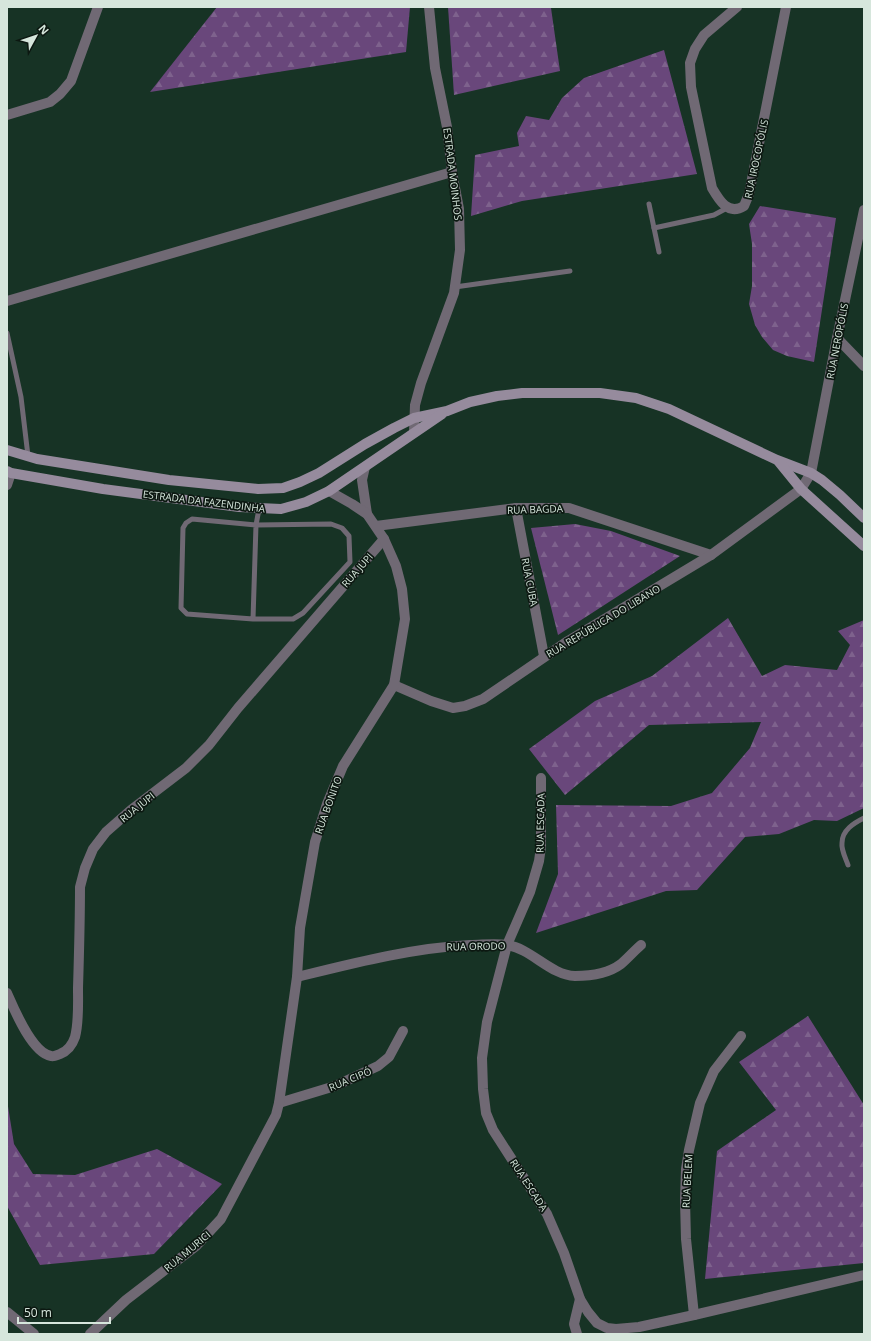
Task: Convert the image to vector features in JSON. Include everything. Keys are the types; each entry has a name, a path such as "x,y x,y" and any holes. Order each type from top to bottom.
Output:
{"main road":[{"name":"ESTRADA DA FAZENDINHA","path":"7,450 28,457 169,480 258,489 282,488 300,482 319,473 376,438 414,418 497,396 522,393 600,393 636,398 669,409 777,460 811,473 840,495 864,518"},
{"name":"ESTRADA DA FAZENDINHA","path":"9,472 103,489 259,509 281,509 306,502 329,491 447,410"},
{"name":"ESTRADA DA FAZENDINHA","path":"777,460 802,489 864,546"}],"street":[{"path":"7,115 50,102 60,94 71,81 98,7"},
{"name":"ESTRADA MOINHOS","path":"414,432 415,406 421,383 454,293 460,250 459,216 447,127 435,68 428,7"},
{"path":"728,208 719,200 712,188 691,87 690,63 695,49 704,35 737,7"},
{"name":"RUA IROCOPÓLIS","path":"728,208 736,209 744,206 749,194 786,7"},
{"path":"7,301 452,172"},
{"name":"RUA NEROPÓLIS","path":"802,489 811,473 864,210"},
{"path":"837,338 864,366"},
{"path":"365,467 362,480 367,514"},
{"path":"7,485 9,472"},
{"name":"RUA REPÚBLICA DO LIBANO","path":"394,685 431,701 453,708 465,706 482,699 499,689 544,656 711,555 802,489"},
{"path":"329,491 367,514"},
{"name":"RUA BAGDA","path":"376,526 516,508 569,508 711,555"},
{"name":"RUA CUBA","path":"516,508 544,656"},
{"name":"RUA BONITO","path":"280,1103 297,977 300,928 313,849 326,804 343,766 394,685 405,619 402,589 398,572 384,539 367,514"},
{"name":"RUA JUPI","path":"7,992 29,1037 43,1053 56,1056 68,1050 73,1044 76,1035 78,1013 80,887 85,868 93,849 106,832 131,810 186,768 208,745 384,539"},
{"name":"RUA ESCADA","path":"541,778 540,861 520,918 507,945 487,1022 482,1058 483,1089 486,1113 493,1130 547,1214 564,1253 580,1299 588,1312 597,1323 607,1328 616,1329 639,1326 694,1315 864,1275"},
{"name":"RUA ORODO","path":"297,977 367,960 446,946 487,944 507,945 525,951 564,974 575,976 610,971 621,964 641,945"},
{"name":"RUA CIPÓ","path":"280,1103 335,1086 378,1066 389,1057 403,1031"},
{"name":"RUA BELEM","path":"694,1315 686,1239 686,1168 689,1150 700,1103 714,1071 741,1036"},
{"name":"RUA MURICI","path":"90,1334 126,1300 196,1246 221,1219 276,1115 280,1103"},
{"path":"577,1334 574,1324 580,1299"},
{"path":"9,1317 34,1334"}],"lane":[{"path":"649,204 659,252"},
{"path":"654,228 714,215 728,208"},
{"path":"455,287 570,271"},
{"path":"8,333 21,398 28,457"},
{"path":"253,619 256,525 259,509"},
{"path":"192,519 256,525 330,524 342,528 349,536 350,562 299,616 293,619 253,619 187,614 181,608 183,528 186,523 192,519"},
{"path":"848,865 841,844 844,834 851,825 864,818"}],"green space":[{"path":"217,7 410,7 406,52 150,92"},
{"path":"448,7 551,8 560,71 454,95"},
{"path":"664,50 697,174 522,201 471,216 475,155 519,146 517,133 526,116 549,120 562,98 584,78"},
{"path":"760,206 836,218 814,362 787,356 773,350 762,337 755,325 749,304 752,286 752,244 749,224"},
{"path":"575,524 611,531 680,556 558,635 531,528"},
{"path":"728,618 762,676 785,665 837,670 850,645 838,631 864,620 864,808 837,821 814,820 779,834 745,837 697,890 666,891 536,933 558,874 556,805 671,806 712,793 750,748 761,722 649,725 565,795 529,749 595,701 652,676"},
{"path":"808,1016 864,1105 864,1263 705,1279 717,1151 776,1110 739,1062"},
{"path":"7,1100 14,1144 33,1174 75,1175 157,1149 222,1184 154,1254 40,1265 7,1206"}]}
